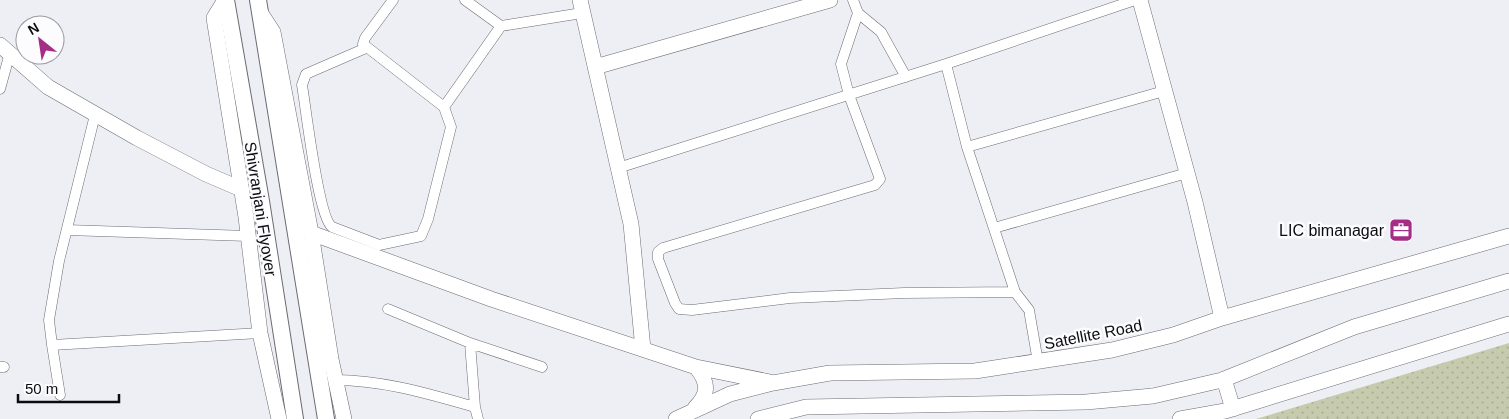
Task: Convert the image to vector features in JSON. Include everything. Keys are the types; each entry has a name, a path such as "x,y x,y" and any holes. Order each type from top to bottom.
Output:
{"main road":[{"name":"Shivranjani Flyover","path":"226,0 295,419"},
{"path":"226,0 214,18 248,236 260,333 279,419"},
{"path":"595,67 830,0"},
{"path":"1140,0 1187,173 1222,318"},
{"name":"Shivranjani Flyover","path":"259,5 326,419"},
{"path":"259,5 273,32 344,419"},
{"path":"581,7 631,224 643,349"},
{"path":"5,49 48,87 95,115 206,174 241,190"},
{"path":"311,233 473,293 696,367 773,383"},
{"name":"Satellite Road","path":"676,419 694,409 730,394 773,383 830,372 975,371 1138,344 1509,236"},
{"path":"758,419 806,407 873,412 1086,402 1153,396 1224,379 1354,327 1509,281"},
{"path":"1180,419 1233,409 1509,324"},
{"path":"694,409 704,398 707,389 705,381 696,367"},
{"path":"1224,379 1233,409"}],"street":[{"path":"366,48 306,74 303,79 317,180 326,220 332,227 379,245 421,236 428,219 451,127 444,107 363,44 365,38 393,0"},
{"path":"465,0 502,26"},
{"path":"853,0 858,13 881,32 906,77"},
{"path":"618,168 906,77 1135,0"},
{"path":"444,107 502,26 581,7"},
{"path":"858,13 841,64 849,95 880,179 875,185 664,248 658,252 658,259 679,309 818,297 904,293 1015,292"},
{"path":"0,90 5,49"},
{"path":"946,64 968,147 1015,292 1029,310 1038,362"},
{"path":"968,147 1164,91"},
{"path":"60,395 48,320 67,230 95,115"},
{"path":"994,228 1187,173"},
{"path":"67,230 248,236"},
{"path":"388,309 470,342 542,367"},
{"path":"52,345 260,333"},
{"path":"470,342 475,407 478,419"},
{"path":"336,380 360,380 423,392 475,407"}],"green space":[{"path":"1509,343 1509,419 1256,419"}],"place":[{"name":"LIC bimanagar","path":"1401,230"}]}
